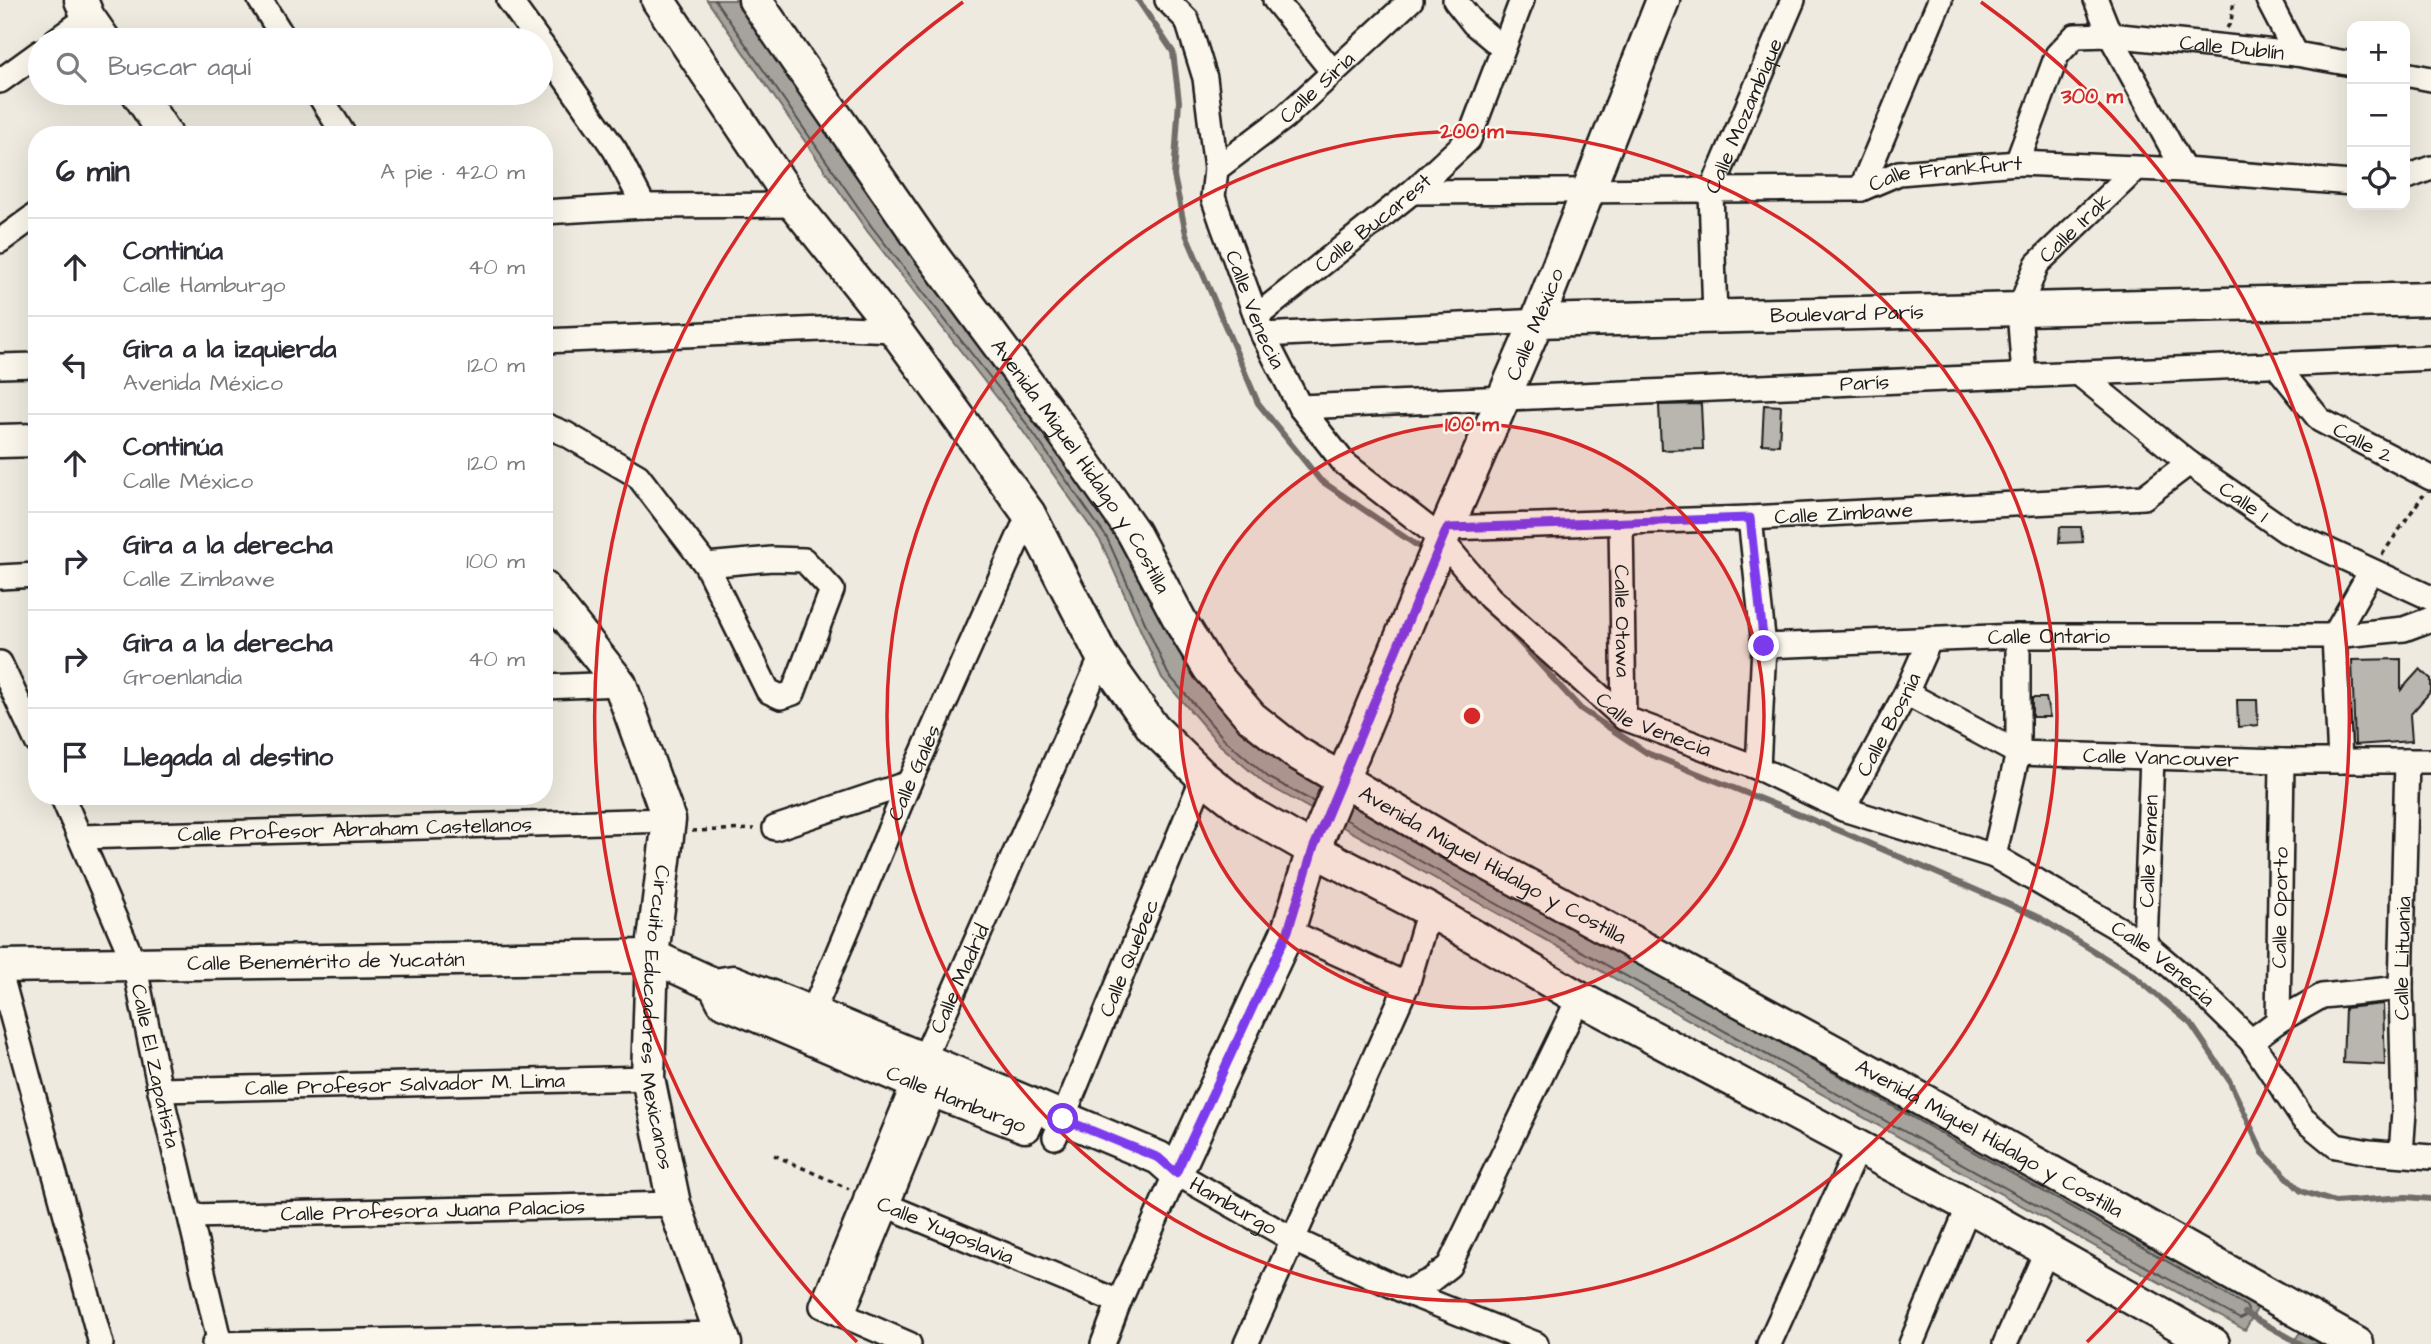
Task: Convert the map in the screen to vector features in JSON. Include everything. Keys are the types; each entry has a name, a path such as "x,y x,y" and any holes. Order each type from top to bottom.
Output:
{"street":[{"path":"260,0 278,28"},
{"path":"509,0 529,28"},
{"path":"658,0 795,205 895,330 1029,514 1102,656 1153,729 1203,777 1249,813 1315,845 1579,998 2048,1250 2193,1339"},
{"name":"Avenida Miguel Hidalgo y Costilla","path":"755,0 926,247 1058,425 1133,532 1182,624 1209,668 1251,718 1295,752 1341,781 1457,847 1889,1082 2357,1344"},
{"name":"Calle Venecia","path":"1167,0 1186,20 1205,78 1216,169 1213,197 1260,326 1300,407 1344,463 1443,538 1490,598 1624,718 1758,768 1843,809 1994,856 2145,944 2199,990 2251,1041 2303,1118 2336,1146 2431,1157"},
{"path":"1275,0 1333,72"},
{"name":"Calle Siria","path":"1216,169 1285,117 1411,0"},
{"path":"1455,0 1474,24 1503,48"},
{"name":"Calle Bucarest","path":"1260,326 1469,139 1522,0"},
{"name":"Calle México","path":"1176,1173 1288,931 1315,845 1443,538 1505,399 1663,0"},
{"name":"Calle Mozambique","path":"1715,317 1711,192 1793,0"},
{"path":"1861,189 1940,0"},
{"path":"2096,0 2110,34 2183,170"},
{"path":"2268,0 2296,54"},
{"name":"Calle Dublín","path":"2017,163 2057,55 2075,36 2110,34 2296,54 2347,63"},
{"path":"0,81 28,61"},
{"path":"553,62 615,150 644,206"},
{"path":"2410,75 2431,79"},
{"path":"144,105 154,126"},
{"path":"325,105 338,126"},
{"name":"Calle Frankfurt","path":"1412,192 1861,189 1899,173 2017,163 2183,170 2347,183"},
{"path":"2410,176 2431,168"},
{"name":"Calle Irak","path":"2024,376 2019,310 2037,264 2136,169"},
{"path":"553,211 644,206 795,205"},
{"path":"0,241 28,221"},
{"name":"Boulevard París","path":"1260,326 2431,299"},
{"path":"553,341 845,328 895,330"},
{"name":"París","path":"1300,407 2431,358"},
{"path":"0,366 28,364"},
{"name":"Calle 2","path":"2276,365 2320,420 2427,486"},
{"name":"Calle 1","path":"2078,373 2189,463 2286,531 2431,598"},
{"path":"553,429 638,476 706,565 768,691 781,697 793,693 832,590 804,559 706,565"},
{"path":"0,441 28,440"},
{"name":"Calle Zimbawe","path":"1443,538 1620,523 2144,497 2189,463"},
{"name":"Calle Galés","path":"808,1024 909,783 1029,514"},
{"path":"1750,518 1764,646 1758,768"},
{"name":"Calle Otawa","path":"1620,523 1624,718"},
{"path":"2340,761 2334,636 2371,571"},
{"path":"0,576 28,576"},
{"name":"Circuito Educadores Mexicanos","path":"553,599 620,684 669,826 652,956 648,1078 674,1204 723,1339"},
{"name":"Calle Ontario","path":"1764,646 2018,636 2334,636 2404,629 2431,619"},
{"path":"1994,856 2018,753 2018,636"},
{"name":"Calle Bosnia","path":"1843,809 1906,693 1930,639"},
{"name":"Calle Madrid","path":"909,1344 832,1311 927,1075 1102,656"},
{"path":"0,663 28,725"},
{"path":"553,687 620,684"},
{"name":"Calle Vancouver","path":"1906,693 2018,753 2282,761 2431,761"},
{"name":"Calle Yemen","path":"2145,944 2152,757"},
{"name":"Calle Oporto","path":"2278,1021 2282,761"},
{"name":"Calle Lituania","path":"2401,1154 2404,1112 2401,988 2407,761"},
{"name":"Calle Quebec","path":"1059,1128 1203,777"},
{"path":"775,828 909,783"},
{"name":"Calle El Zapatista","path":"66,805 134,964 160,1090 220,1344"},
{"name":"Calle Profesor Abraham Castellanos","path":"80,837 669,826"},
{"path":"1246,1344 1407,985 1429,910"},
{"path":"1288,931 1407,985"},
{"name":"Calle Hamburgo","path":"652,956 715,985 733,982 808,1024 1059,1128 1159,1158 1176,1173"},
{"name":"Calle Benemérito de Yucatán","path":"0,969 134,964 652,956"},
{"path":"0,969 101,1344"},
{"path":"2251,1041 2278,1021 2322,996 2401,988"},
{"path":"1406,1292 1432,1280 1449,1266 1579,998"},
{"name":"Calle Profesor Salvador M. Lima","path":"160,1090 648,1078"},
{"path":"1769,1344 1858,1147"},
{"path":"1104,1344 1119,1302 1176,1173"},
{"name":"Hamburgo","path":"1176,1173 1292,1239 1406,1292 1536,1344"},
{"name":"Calle Yugoslavia","path":"876,1200 1119,1302"},
{"name":"Calle Profesora Juana Palacios","path":"191,1216 674,1204"},
{"path":"1911,1344 1969,1206"},
{"path":"2005,1344 2048,1250"},
{"path":"214,1344 723,1339"}],"path":[{"path":"2371,571 2427,486"},
{"path":"669,826 775,828"},
{"name":"Calle Yugoslavia","path":"774,1155 876,1200"}],"water":[{"path":"707,0 745,0 1060,436 1220,693 2259,1305 2245,1330 1264,783 1220,745 1162,678 1101,542 1020,427 867,231"},
{"path":"2303,1328 2331,1344 2292,1344"}],"building":[{"path":"1701,404 1703,449 1661,450 1659,405"},
{"path":"1764,405 1781,406 1779,445 1762,444"},
{"path":"2060,527 2081,527 2083,542 2059,543"},
{"path":"2401,659 2401,690 2420,669 2431,679 2431,691 2410,715 2412,741 2355,745 2352,660"},
{"path":"2032,698 2046,698 2050,717 2032,717"},
{"path":"2237,700 2257,700 2258,725 2238,727"},
{"path":"2383,1004 2385,1065 2343,1063 2345,1008"}],"waterway":[{"path":"1138,0 1173,52 1179,101 1174,176 1186,234 1258,403 1320,480 1428,553"},
{"path":"1501,622 1581,709 1647,753 1845,833 2040,918 2133,975 2191,1024 2229,1080 2263,1153 2301,1191 2335,1202 2406,1197 2431,1199"},
{"path":"2245,1313 2301,1344"}],"route":[{"path":"1063,1119 1159,1158 1176,1173 1288,931 1313,849 1447,528 1750,518 1764,646"}]}
